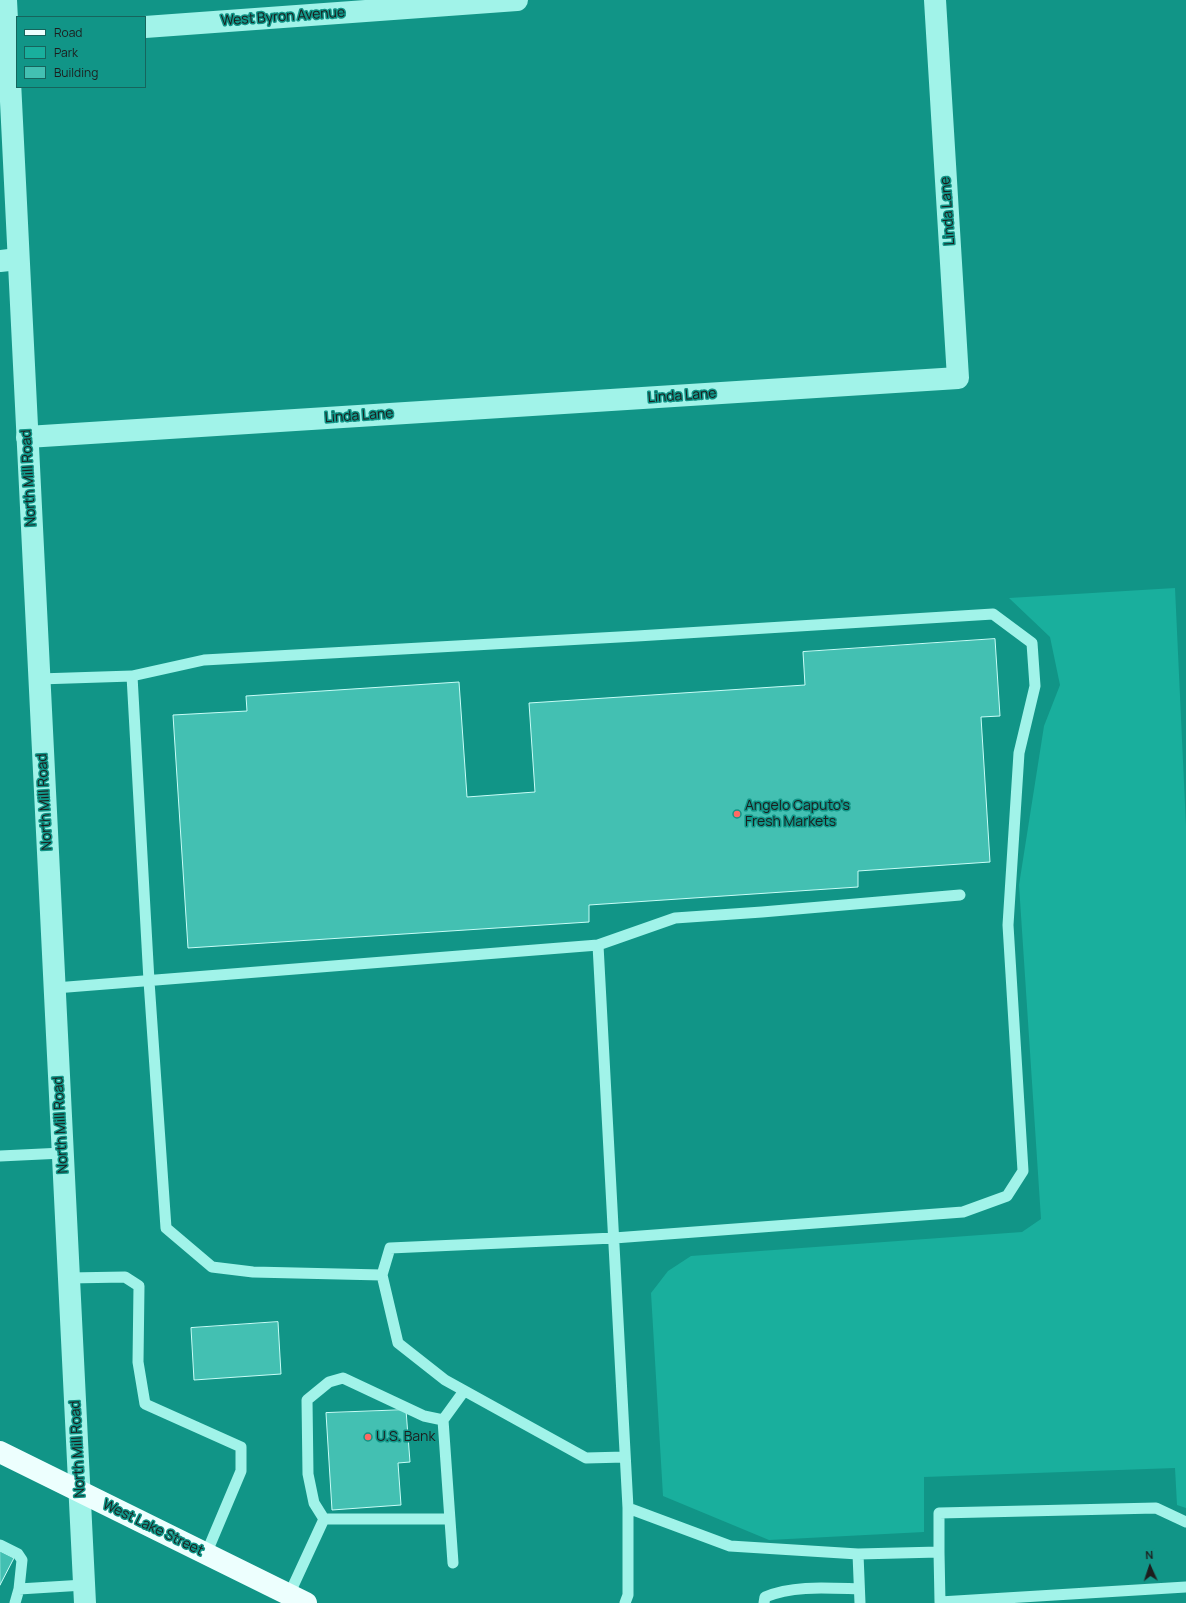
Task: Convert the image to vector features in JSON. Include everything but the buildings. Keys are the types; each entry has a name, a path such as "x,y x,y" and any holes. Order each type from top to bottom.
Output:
{"main road":[{"name":"West Lake Street","path":"0,1452 206,1554 293,1600"}],"street":[{"name":"North Mill Road","path":"6,0 12,36 9,260 27,437 85,1594"},
{"name":"West Byron Avenue","path":"146,27 517,0"},
{"name":"Linda Lane","path":"27,437 958,378 935,0"}],"lane":[{"path":"39,679 132,676 204,660 637,636 994,614 1032,643 1035,686 1019,752 1008,925 1023,1171 1007,1196 963,1212 614,1238 390,1248 382,1275 398,1343 445,1380 586,1458 626,1457"},
{"path":"132,676 149,981 166,1228 212,1267 253,1272 382,1275"},
{"path":"55,988 598,945 675,918 960,895"},
{"path":"598,945 626,1457 628,1508 628,1595 625,1603"},
{"path":"0,1156 63,1153"},
{"path":"69,1278 125,1277 139,1286 138,1362 145,1404 241,1447 241,1471 206,1554"},
{"path":"324,1519 314,1503 308,1474 307,1400 329,1382 343,1378 424,1416 443,1420"},
{"path":"453,1563 443,1420 464,1391"},
{"path":"628,1508 730,1546 858,1554 939,1552"},
{"path":"1186,1522 1156,1508 939,1514 940,1602 1186,1587"},
{"path":"324,1519 450,1519"},
{"path":"293,1600 324,1519"},
{"path":"0,1545 18,1554 22,1560 19,1588 15,1603"},
{"path":"858,1554 860,1603"},
{"path":"19,1588 85,1594"},
{"path":"764,1603 765,1597 778,1591 821,1588 859,1589"}],"green space":[{"path":"1175,588 1186,826 1186,1508 1177,1505 1175,1468 924,1477 924,1532 769,1540 663,1496 651,1293 668,1271 691,1256 1022,1232 1041,1219 1019,885 1044,726 1060,685 1050,637 1009,598"}],"place":[{"name":"Angelo Caputo's Fresh Markets","path":"737,814"},
{"name":"U.S. Bank","path":"368,1437"}]}
